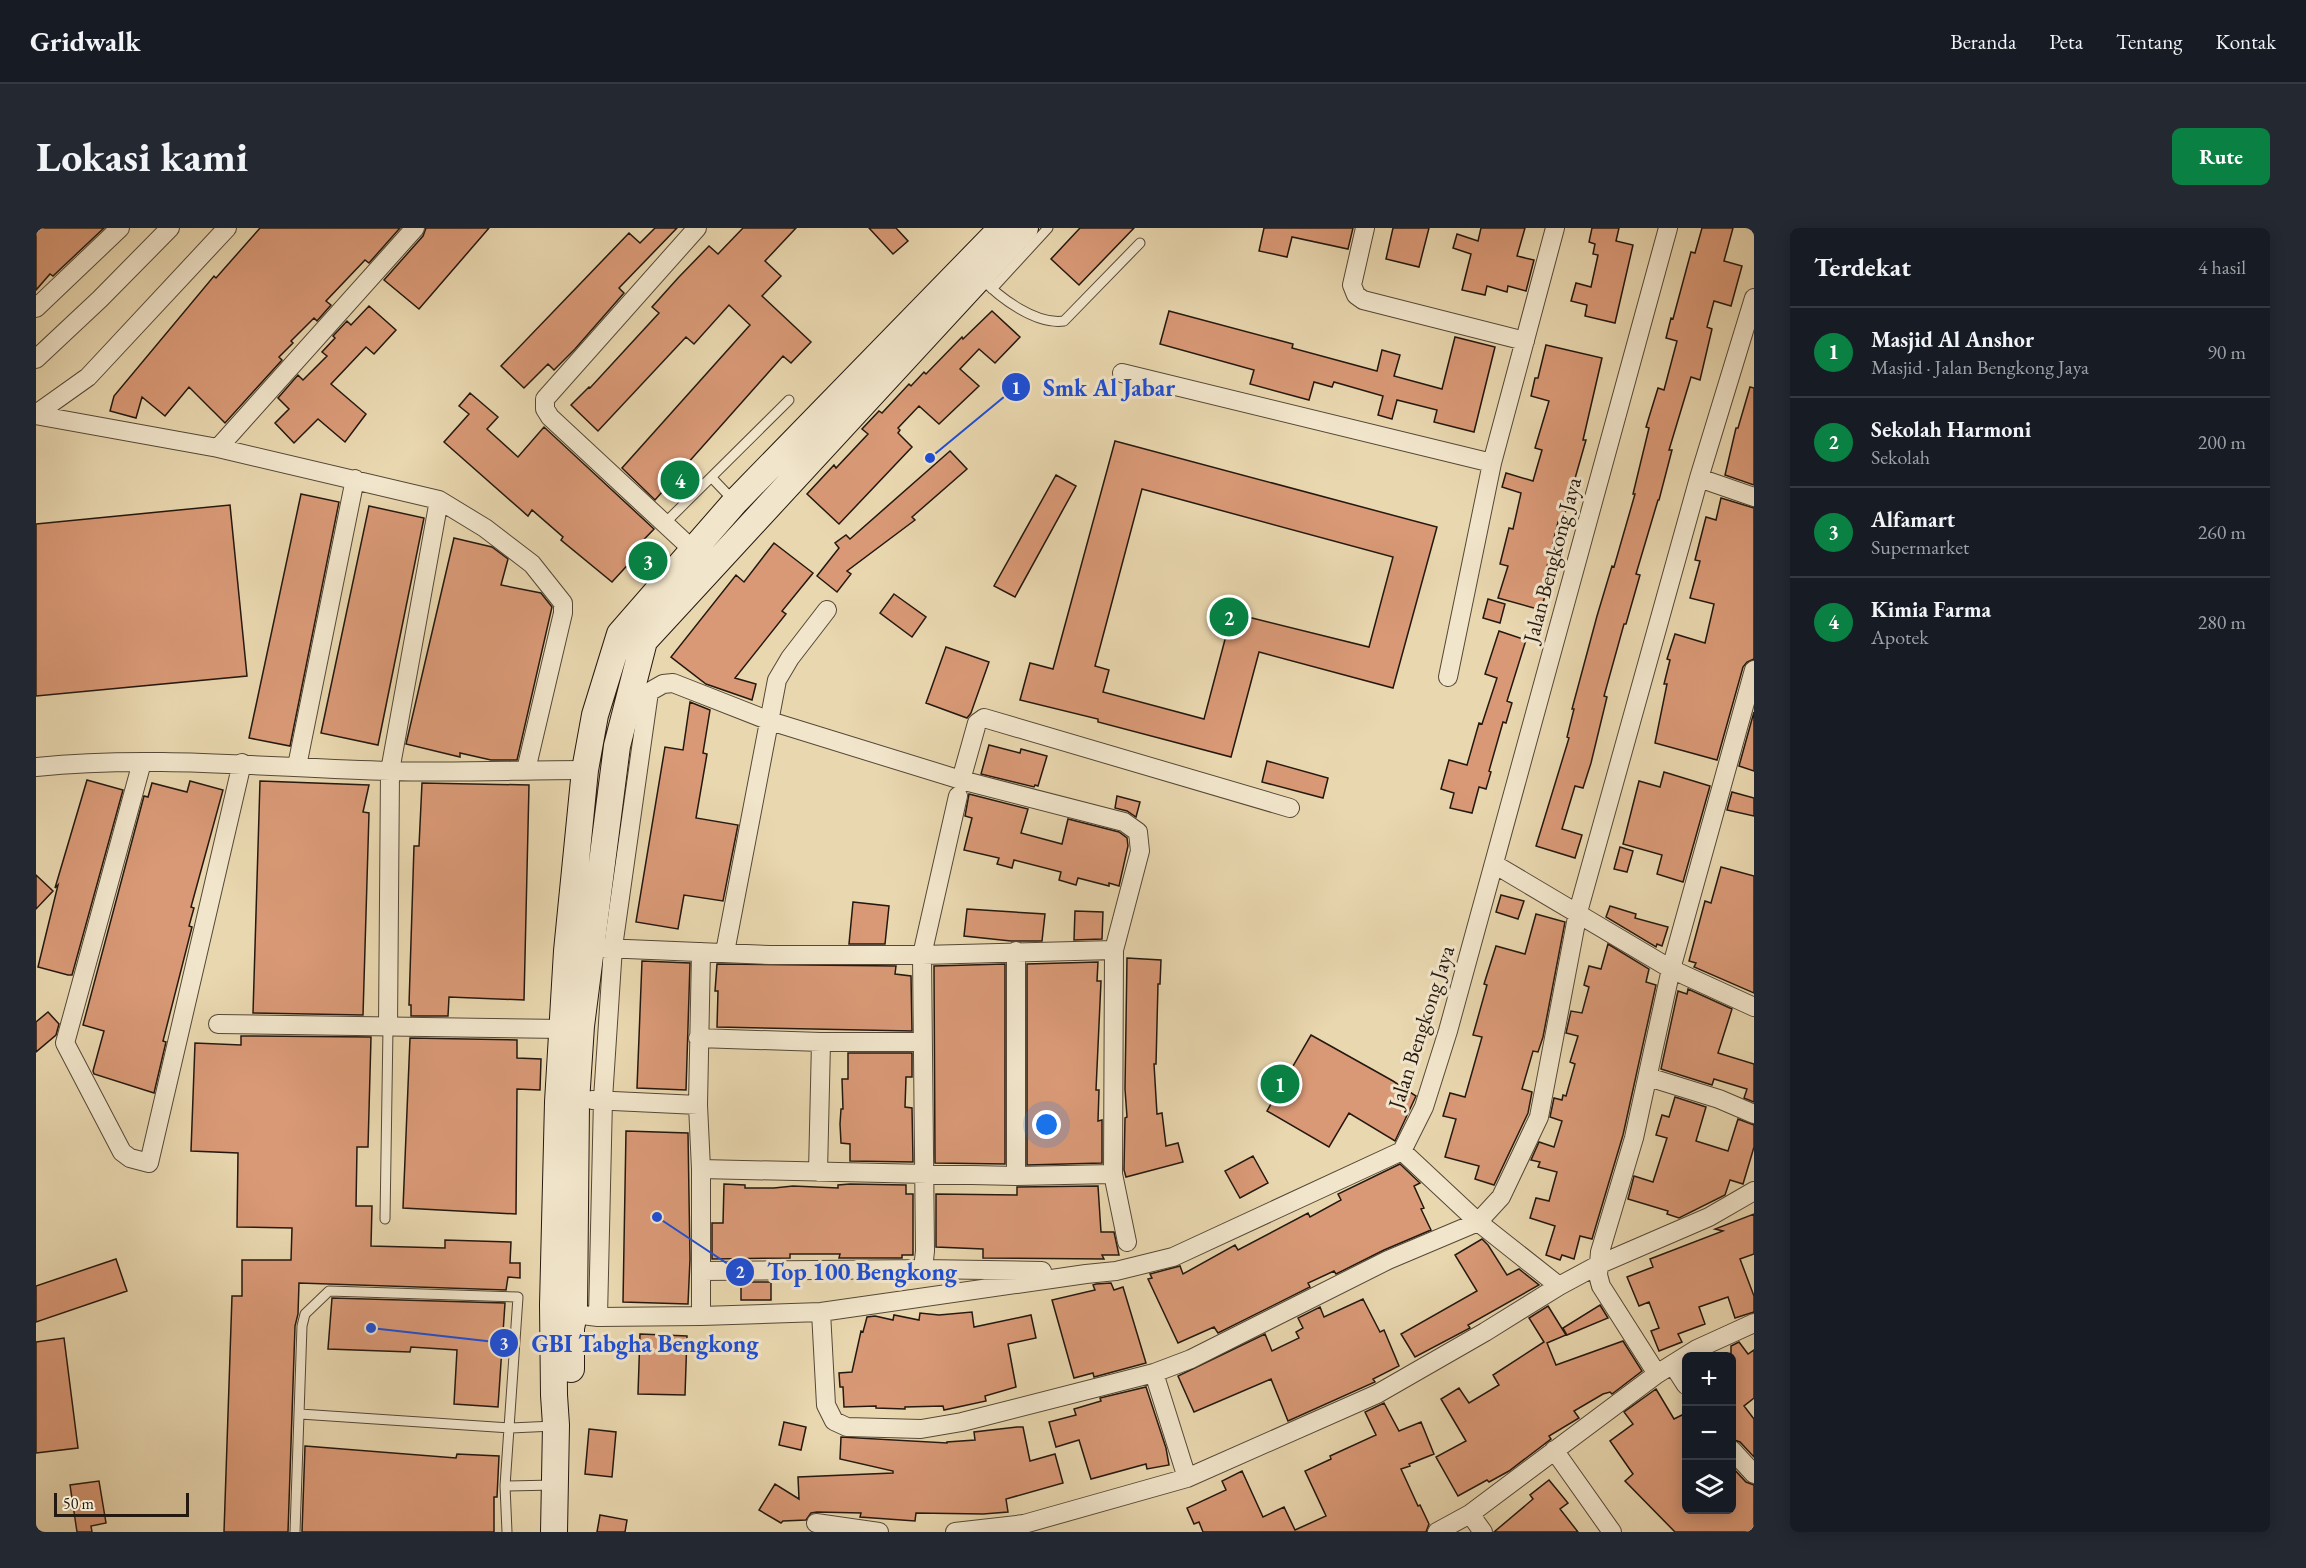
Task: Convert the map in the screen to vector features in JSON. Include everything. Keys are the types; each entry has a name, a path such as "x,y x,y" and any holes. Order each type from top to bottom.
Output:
{"main road":[{"path":"554,1532 556,1425 553,1305 558,1102 567,951 585,770 594,715 620,634 735,502 1002,228"},
{"path":"570,1532 573,1480 571,1328 586,1315 576,1102 601,948 644,641 986,283 1025,228"}],"street":[{"path":"36,308 120,228"},
{"path":"36,359 170,228"},
{"path":"36,415 88,377 226,228"},
{"path":"218,448 416,228"},
{"path":"692,549 550,417 545,409 545,399 697,228"},
{"path":"1365,228 1352,285 1356,295 1363,300 1525,341"},
{"path":"1448,677 1492,463 1555,228"},
{"name":"Jalan Bengkong Jaya","path":"1402,1151 1424,1107 1448,1031 1668,228"},
{"path":"821,1312 826,1405 834,1421 847,1427 921,1430 962,1422 1154,1373 1191,1359 1388,1260 1478,1222 1501,1197 1539,1117 1578,912 1699,478 1749,338 1754,298"},
{"path":"1122,373 1492,463"},
{"path":"36,415 218,448 439,500 485,528 532,564 563,603 563,613 526,770"},
{"path":"1699,478 1754,496"},
{"path":"297,766 355,479"},
{"path":"388,1028 390,771 439,500"},
{"path":"725,952 777,680 790,658 827,610"},
{"path":"1682,1382 1665,1370 1601,1286 1598,1265 1634,1138 1671,969 1754,670"},
{"path":"629,747 649,692 663,684 673,684 770,722 959,788 1124,822 1138,832 1140,851 1114,950 1113,1174 1127,1242"},
{"path":"923,1269 925,1251 922,955 959,788 977,723 984,718 1290,808"},
{"path":"36,767 89,761 242,763 390,771 585,770"},
{"path":"142,762 65,1043 122,1152 130,1158 149,1163 242,763"},
{"path":"1494,864 1671,969 1754,1007"},
{"path":"1114,950 922,955 770,955 601,948 603,1099 586,1315 702,1316 821,1312 1116,1271 1173,1257 1402,1151 1478,1222 1559,1286"},
{"path":"1016,951 1016,1176"},
{"path":"701,952 698,1104 702,1316"},
{"path":"218,1024 563,1029"},
{"path":"699,1038 821,1042 923,1042"},
{"path":"818,1172 821,1042"},
{"path":"1648,1077 1719,1099 1754,1114"},
{"path":"576,1102 603,1099 698,1104"},
{"path":"701,1169 1016,1176 1113,1174"},
{"path":"955,1532 1024,1524 1187,1478 1377,1394 1598,1265 1709,1217 1754,1191"},
{"path":"701,1271 923,1269 1086,1274"},
{"path":"1437,1532 1470,1514 1665,1370 1697,1349 1754,1323"},
{"path":"1154,1373 1187,1478"},
{"path":"1554,1450 1612,1532"},
{"path":"1736,1455 1754,1474"},
{"path":"1470,1514 1483,1532"},
{"path":"816,1523 879,1532"}],"lane":[{"path":"1048,228 986,283 1017,308 1043,320 1054,322 1064,321 1140,243"},
{"path":"664,524 789,400"},
{"path":"712,478 735,502"},
{"path":"385,1219 388,1028"},
{"path":"295,1532 302,1326 305,1314 329,1291 519,1297 506,1486 507,1532"},
{"path":"300,1414 511,1428 556,1425"},
{"path":"506,1486 556,1485"}],"building":[{"path":"36,228 104,228 53,276 50,274 36,290"},
{"path":"260,228 400,228 369,263 365,260 326,301 331,305 317,321 314,318 291,341 293,343 279,357 282,360 225,423 189,387 165,416 142,397 136,418 110,411 114,396 214,276 216,278"},
{"path":"426,228 489,228 419,309 384,280 423,236"},
{"path":"655,228 677,228 619,288 624,293 575,349 554,370 548,364 524,388 501,366 629,233 640,243"},
{"path":"743,228 796,228 765,261 781,276 762,296 811,342 791,363 783,356 655,500 622,468 750,325 729,305 694,344 686,337 598,431 571,405 590,388 659,313 652,307 709,246 718,254"},
{"path":"869,228 896,228 908,241 893,254"},
{"path":"1080,228 1134,228 1079,285 1051,259"},
{"path":"1264,228 1353,228 1348,249 1292,237 1287,257 1259,251"},
{"path":"1393,228 1429,228 1419,267 1386,259"},
{"path":"1481,228 1525,228 1517,256 1534,260 1526,291 1508,286 1507,292 1487,286 1485,295 1462,290 1471,254 1453,248 1457,234 1478,241"},
{"path":"1592,228 1619,228 1616,241 1633,245 1615,323 1585,316 1587,305 1571,301 1576,283 1591,287 1598,255 1593,254 1595,244 1589,242"},
{"path":"1702,228 1733,228 1724,261 1742,266 1731,306 1714,301 1707,327 1712,329 1700,380 1691,377 1669,450 1672,450 1659,500 1636,574 1640,575 1604,696 1607,697 1591,763 1583,788 1575,786 1562,829 1582,835 1575,858 1536,846 1569,738 1567,737 1574,709 1572,709 1597,616 1635,494 1633,494 1649,428 1646,427 1658,388 1664,390 1677,341 1666,338 1671,318 1673,319 1691,252 1695,253"},
{"path":"369,306 396,330 374,354 366,347 331,384 366,414 345,442 318,419 294,443 275,423 289,409 278,398 298,375 303,380 327,356 322,352 335,338 333,336 347,321 351,325"},
{"path":"992,311 1020,337 995,363 979,349 960,369 979,386 939,424 919,406 898,428 900,430 898,433 912,447 839,524 807,494 868,434 862,429 879,411 882,413 909,384 911,386 924,372 926,374 962,337 963,339"},
{"path":"1169,311 1293,344 1292,348 1377,371 1382,350 1400,355 1394,376 1442,389 1455,337 1495,347 1474,432 1434,422 1437,410 1397,400 1392,419 1378,415 1383,396 1334,382 1332,387 1314,382 1309,400 1250,384 1254,370 1160,344"},
{"path":"1546,345 1602,358 1583,440 1586,440 1562,524 1558,522 1541,591 1546,592 1541,610 1498,598 1508,566 1500,564 1509,528 1513,529 1521,493 1502,487 1506,473 1533,481 1542,450 1535,448 1549,401 1531,396"},
{"path":"1750,387 1754,388 1754,485 1725,475 1736,428 1738,428"},
{"path":"470,393 498,417 487,429 518,457 544,427 654,529 630,554 634,558 612,582 561,540 563,537 532,510 528,516 444,442 469,414 459,406"},
{"path":"1115,441 1437,527 1393,688 1259,652 1231,757 1098,722 1098,719 1020,700 1030,663 1053,669","holes":["1142,489 1393,557 1369,647 1232,613 1204,719 1103,692 1109,670 1095,666"]},
{"path":"950,451 967,469 912,517 915,520 847,571 851,574 837,592 817,576 839,548 835,543 846,535 850,539"},
{"path":"1056,475 1076,486 1015,597 994,586"},
{"path":"301,494 339,502 290,746 249,738"},
{"path":"1721,498 1754,508 1754,659 1743,667 1717,760 1655,743 1667,684 1664,684 1670,660 1667,659 1675,634 1705,643 1714,604 1690,598 1700,561 1695,560 1706,517 1716,520"},
{"path":"230,505 247,676 36,696 36,524"},
{"path":"369,506 424,518 378,745 321,733"},
{"path":"454,538 492,547 508,559 501,585 541,593 552,607 517,760 491,760 460,753 460,757 406,744"},
{"path":"774,543 813,573 782,611 786,614 735,678 756,684 752,700 706,684 671,657 736,575 744,582"},
{"path":"894,594 926,617 912,637 880,613"},
{"path":"1488,599 1505,604 1500,623 1483,618"},
{"path":"1499,631 1526,640 1507,701 1512,703 1506,723 1503,722 1486,789 1479,787 1472,813 1450,808 1454,793 1441,789 1449,760 1467,765 1479,723 1482,724 1497,678 1485,674"},
{"path":"946,647 989,662 971,713 967,718 926,703"},
{"path":"690,702 710,710 703,753 707,754 696,818 738,825 723,901 684,895 678,929 636,922 665,747 683,750"},
{"path":"1754,712 1754,771 1739,766"},
{"path":"989,745 1020,753 1021,749 1047,756 1038,786 1034,787 981,774"},
{"path":"1267,761 1328,778 1323,798 1262,782"},
{"path":"1664,772 1710,786 1683,882 1657,874 1662,855 1623,844 1639,781 1660,787"},
{"path":"87,780 123,790 72,975 68,975 38,967 58,885 55,888"},
{"path":"190,781 223,790 191,907 194,908 189,926 192,927 163,1041 166,1042 154,1093 94,1074 104,1031 83,1025 144,796 148,797 152,783 187,792"},
{"path":"260,781 369,785 363,812 369,813 363,1015 253,1013"},
{"path":"422,783 529,785 524,1000 449,997 448,1016 411,1016 411,1005 409,1005 414,846 419,846"},
{"path":"1732,792 1754,798 1754,816 1727,810"},
{"path":"969,794 1028,809 1021,833 1062,844 1068,819 1119,832 1127,838 1128,846 1119,886 1109,883 1109,886 1078,878 1076,885 1059,880 1061,872 1014,860 1012,868 997,864 999,858 964,850 972,818 965,816"},
{"path":"1117,796 1140,802 1136,817 1127,811 1115,808"},
{"path":"1620,847 1633,851 1627,872 1614,869"},
{"path":"1721,867 1754,876 1754,993 1694,967 1696,963 1689,961 1705,901 1711,903"},
{"path":"36,875 53,891 36,909"},
{"path":"1501,895 1524,901 1518,919 1496,912"},
{"path":"853,902 889,906 885,944 849,944"},
{"path":"1610,906 1636,914 1635,918 1668,927 1662,946 1657,944 1656,947 1606,917"},
{"path":"967,909 1045,914 1042,941 1011,941 964,936"},
{"path":"1075,911 1103,912 1102,939 1074,940"},
{"path":"1536,914 1565,922 1543,1037 1538,1052 1533,1051 1522,1089 1532,1092 1528,1113 1494,1185 1475,1179 1479,1166 1445,1157 1456,1119 1443,1116 1450,1093 1465,1097 1482,1037 1473,1035 1487,985 1484,984 1496,946 1525,954"},
{"path":"1608,944 1649,969 1646,982 1656,985 1623,1135 1592,1239 1580,1236 1574,1259 1562,1255 1560,1260 1546,1255 1555,1226 1530,1218 1536,1198 1549,1201 1557,1172 1538,1167 1540,1162 1531,1160 1539,1142 1554,1147 1562,1121 1550,1117 1554,1098 1562,1100 1563,1095 1566,1096 1575,1064 1570,1062 1578,1036 1566,1033 1571,1011 1582,1013 1589,987 1584,985 1589,966 1601,969"},
{"path":"1127,958 1161,960 1160,984 1158,984 1156,1064 1154,1064 1157,1114 1162,1113 1166,1146 1178,1143 1183,1162 1126,1177 1124,1170 1125,1118 1127,1117 1125,1089"},
{"path":"642,961 690,963 686,1090 637,1088"},
{"path":"1098,962 1097,981 1101,981 1096,1090 1099,1090 1098,1121 1102,1120 1102,1163 1027,1165 1027,964"},
{"path":"717,964 896,966 895,974 911,976 912,1031 717,1027 718,991 715,991"},
{"path":"1005,964 1005,1164 935,1163 934,966"},
{"path":"1688,989 1732,1009 1718,1053 1754,1064 1754,1102 1744,1098 1747,1089 1714,1079 1712,1085 1661,1069 1678,991 1687,994"},
{"path":"48,1012 59,1024 56,1035 36,1052 36,1022"},
{"path":"1311,1035 1416,1096 1395,1141 1349,1113 1329,1147 1267,1111"},
{"path":"241,1036 371,1037 368,1147 357,1147 356,1206 372,1206 371,1246 445,1248 445,1240 511,1242 510,1263 520,1263 520,1278 508,1277 506,1290 299,1283 298,1314 295,1326 288,1532 224,1532 232,1296 242,1296 242,1260 291,1260 292,1228 237,1227 238,1153 191,1151 195,1043 241,1045"},
{"path":"410,1038 517,1040 517,1058 541,1059 540,1090 517,1089 516,1214 403,1208"},
{"path":"848,1053 912,1053 912,1077 906,1077 905,1107 912,1108 913,1162 850,1161 850,1144 841,1143 840,1124 841,1109 843,1109 842,1079 848,1079"},
{"path":"1675,1097 1706,1107 1696,1141 1728,1151 1738,1119 1754,1125 1754,1147 1743,1184 1730,1180 1725,1195 1679,1218 1667,1214 1668,1211 1628,1199 1634,1176 1653,1182 1667,1138 1656,1135 1662,1115 1669,1117"},
{"path":"626,1131 688,1133 690,1259 688,1304 623,1302"},
{"path":"1253,1156 1268,1183 1240,1198 1225,1171"},
{"path":"1400,1164 1420,1183 1414,1186 1431,1230 1336,1274 1334,1271 1308,1283 1310,1287 1218,1333 1214,1327 1178,1343 1148,1279 1152,1278 1150,1274 1180,1266 1183,1274 1235,1245 1238,1250 1308,1213 1310,1217 1341,1200 1338,1194"},
{"path":"724,1184 745,1185 745,1188 793,1186 838,1188 838,1185 850,1184 906,1185 906,1194 913,1194 913,1255 902,1255 902,1258 839,1258 840,1254 790,1254 790,1258 712,1259 712,1223 723,1223"},
{"path":"1098,1186 1101,1232 1114,1232 1119,1255 1102,1255 1104,1259 983,1258 983,1249 936,1247 936,1194 1017,1195 1017,1187"},
{"path":"1754,1214 1754,1254 1740,1259 1754,1296 1754,1312 1735,1318 1728,1297 1699,1307 1705,1324 1678,1334 1682,1342 1659,1351 1651,1331 1659,1328 1649,1302 1639,1306 1627,1277 1653,1267 1650,1259 1723,1231 1715,1229"},
{"path":"1482,1239 1507,1275 1519,1269 1539,1285 1468,1325 1470,1328 1415,1357 1401,1334 1477,1291 1455,1255"},
{"path":"116,1259 127,1291 36,1322 36,1286"},
{"path":"741,1282 771,1282 771,1300 741,1300"},
{"path":"1111,1283 1114,1290 1123,1287 1146,1363 1094,1377 1093,1373 1074,1378 1052,1300 1095,1290 1093,1285 1096,1284"},
{"path":"332,1298 505,1303 498,1407 454,1404 457,1350 411,1347 410,1352 328,1349"},
{"path":"1363,1299 1380,1332 1384,1330 1399,1366 1373,1379 1375,1382 1288,1421 1271,1379 1194,1412 1178,1376 1265,1334 1272,1351 1299,1338 1296,1332 1303,1328 1298,1318 1320,1307 1324,1317"},
{"path":"1600,1305 1608,1318 1567,1335 1563,1328"},
{"path":"1548,1306 1566,1335 1547,1343 1556,1365 1623,1341 1642,1371 1612,1394 1610,1392 1603,1394 1574,1411 1579,1418 1549,1436 1551,1439 1509,1471 1458,1496 1436,1457 1466,1441 1441,1399 1459,1388 1469,1403 1499,1385 1493,1375 1544,1342 1529,1318"},
{"path":"972,1312 974,1327 1031,1315 1036,1338 1008,1344 1016,1387 985,1396 986,1401 944,1410 943,1406 905,1407 905,1409 876,1408 876,1406 844,1407 843,1387 840,1387 839,1373 852,1372 861,1331 863,1332 867,1317 875,1316 893,1320 894,1315 919,1320 920,1313 939,1315"},
{"path":"640,1334 687,1336 685,1395 638,1394"},
{"path":"64,1338 78,1448 36,1453 36,1342"},
{"path":"1739,1342 1748,1354 1754,1350 1754,1398 1744,1406 1754,1419 1754,1457 1736,1441 1736,1352 1731,1352 1731,1346"},
{"path":"1146,1387 1166,1448 1169,1465 1147,1469 1146,1464 1091,1479 1079,1440 1056,1447 1049,1422 1076,1415 1074,1409 1101,1401 1100,1398"},
{"path":"1656,1389 1674,1419 1682,1415 1682,1514 1736,1514 1736,1471 1746,1482 1754,1485 1754,1532 1675,1532 1625,1481 1633,1474 1610,1441 1633,1424 1624,1412"},
{"path":"1384,1403 1399,1431 1421,1422 1434,1454 1401,1469 1429,1524 1426,1532 1203,1532 1199,1522 1194,1524 1187,1508 1226,1490 1222,1481 1242,1471 1263,1517 1284,1507 1295,1530 1326,1516 1305,1471 1331,1459 1330,1456 1376,1435 1365,1412"},
{"path":"784,1422 806,1427 801,1450 779,1445"},
{"path":"1023,1427 1030,1461 1055,1454 1063,1483 1006,1499 1008,1512 916,1513 915,1521 860,1517 861,1513 817,1512 811,1513 806,1520 781,1523 759,1510 775,1484 799,1499 798,1477 893,1473 893,1471 840,1459 841,1437 947,1443 975,1440 974,1432"},
{"path":"589,1429 616,1432 612,1477 585,1474"},
{"path":"305,1446 456,1458 457,1454 499,1456 497,1497 494,1497 494,1532 302,1532"},
{"path":"1549,1480 1568,1503 1560,1509 1578,1532 1494,1532 1533,1499 1530,1495"},
{"path":"99,1481 106,1523 91,1526 92,1532 77,1532 70,1485"},
{"path":"600,1515 627,1520 625,1532 597,1532"}],"place":[{"name":"Smk Al Jabar","path":"930,458"},
{"name":"Kimia Farma","path":"680,480"},
{"name":"Alfamart","path":"648,561"},
{"name":"Sekolah Harmoni","path":"1229,617"},
{"name":"Masjid Al Anshor","path":"1280,1084"},
{"name":"Top 100 Bengkong","path":"657,1217"},
{"name":"GBI Tabgha Bengkong","path":"371,1328"}]}
